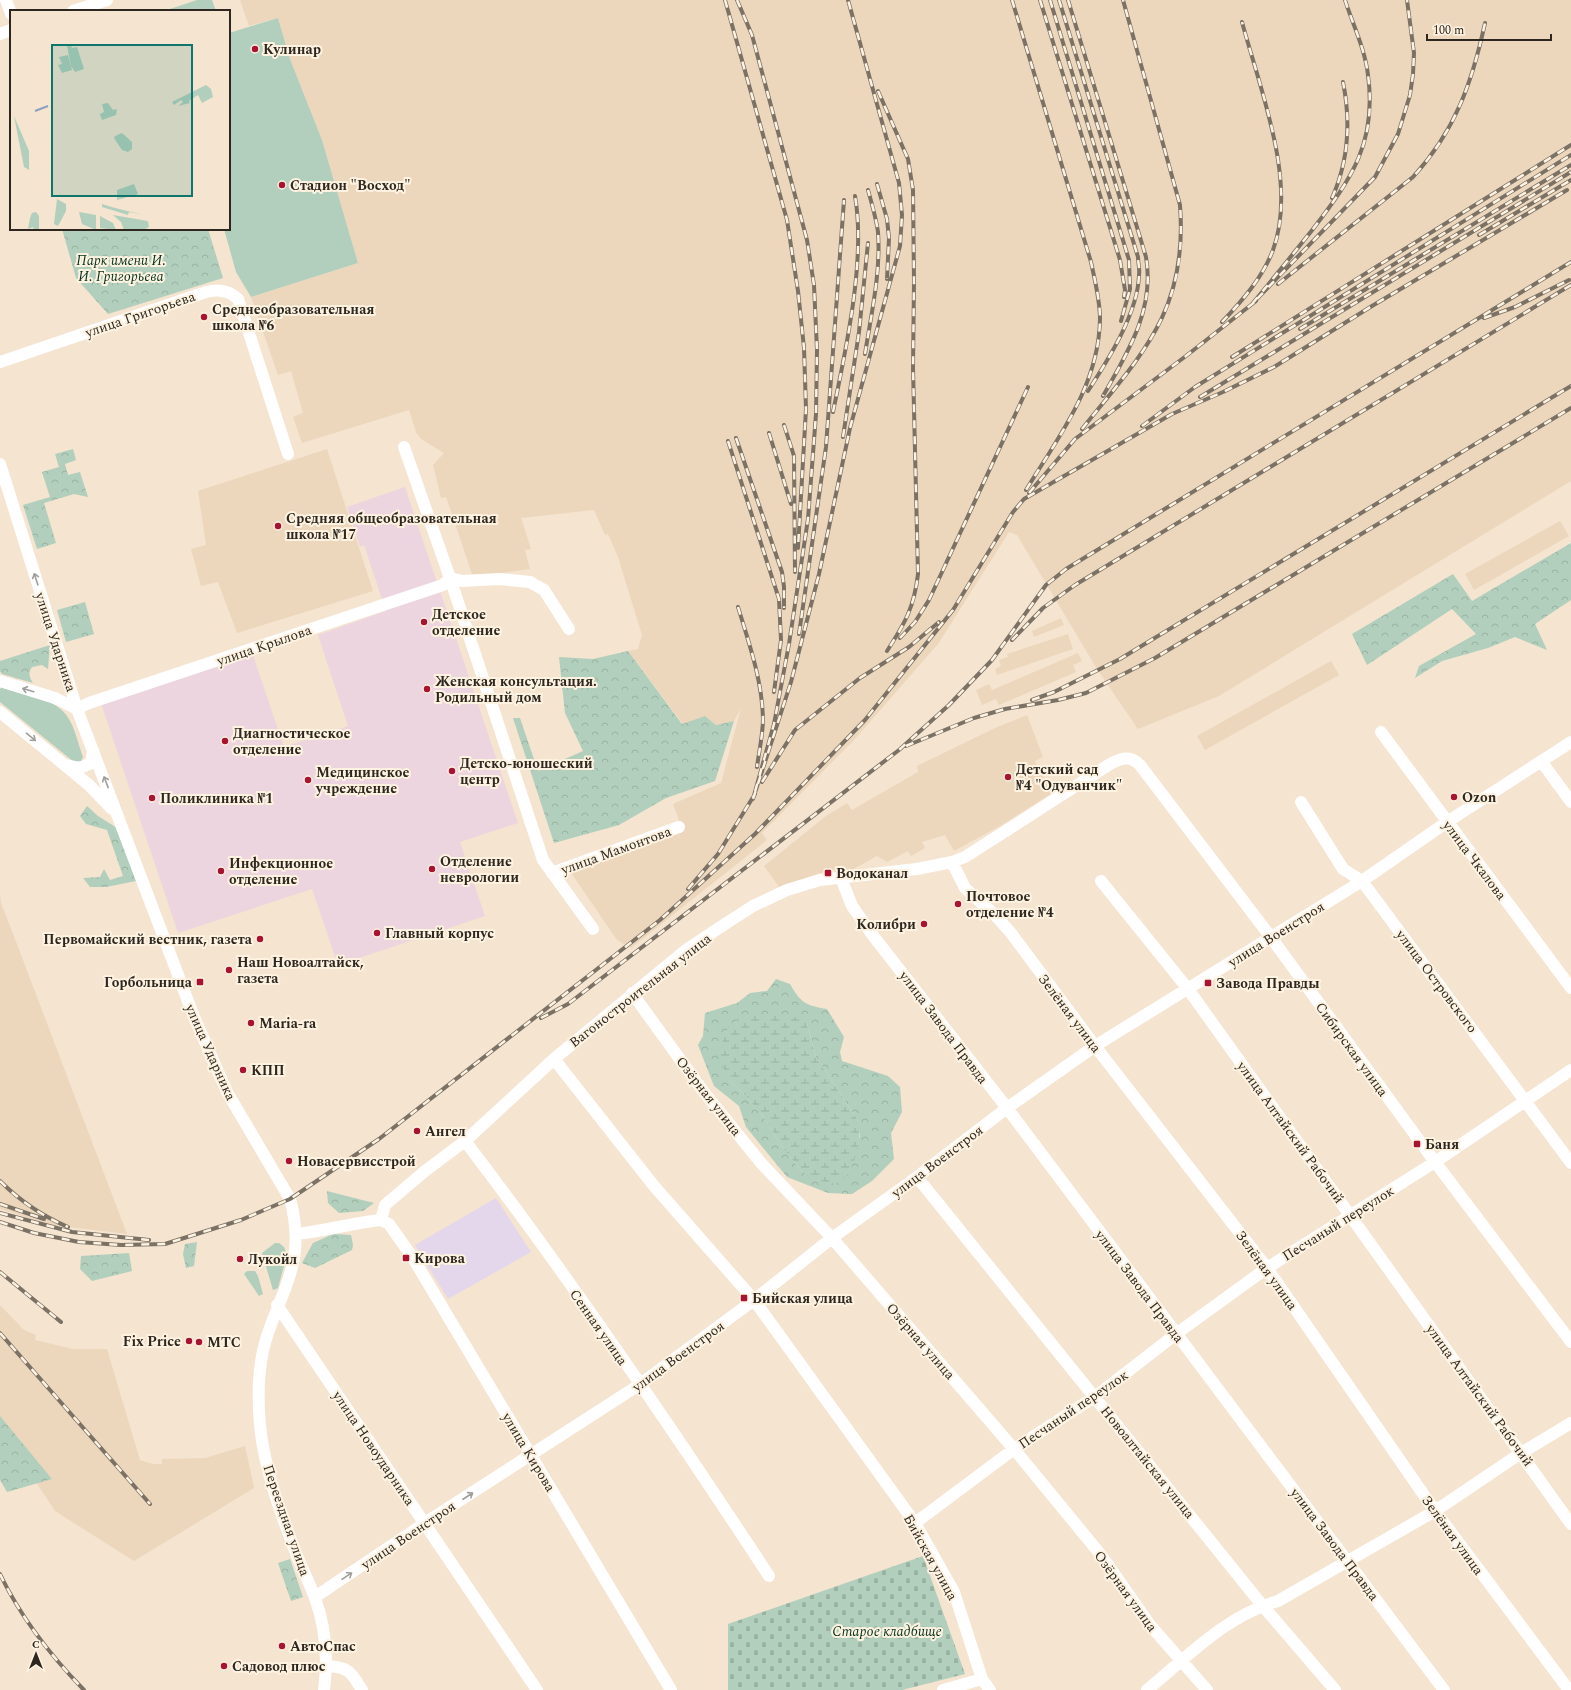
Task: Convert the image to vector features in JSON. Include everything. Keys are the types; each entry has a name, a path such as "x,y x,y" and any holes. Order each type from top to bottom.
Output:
{"street":[{"path":"6,0 10,11"},
{"path":"76,10 107,0"},
{"path":"0,34 10,30"},
{"name":"улица Григорьева","path":"0,362 206,292 219,290 228,292 238,299 288,454"},
{"path":"404,447 450,578 543,860 593,929"},
{"name":"улица Ударника","path":"0,464 77,709 120,818 194,1017 228,1092 290,1199 296,1234"},
{"path":"450,578 462,582 499,579 530,582 544,590 569,629"},
{"name":"улица Крылова","path":"77,709 88,704 443,585 450,578"},
{"path":"3,683 55,698 77,709"},
{"name":"улица Ударника","path":"0,713 101,796 120,818"},
{"name":"улица Чкалова","path":"1381,732 1571,988"},
{"name":"улица Военстроя","path":"315,1597 639,1385 754,1300 832,1238 917,1177 1007,1108 1095,1046 1188,989 1270,936 1362,881 1447,822 1571,742"},
{"path":"65,765 80,768 86,766 91,763 93,750"},
{"name":"Вагоностроительная улица","path":"381,1220 384,1205 425,1171 465,1141 554,1059 632,993 686,950 753,906 787,890 820,880 917,869 952,862 965,857 1110,764 1122,758 1132,759"},
{"name":"Сибирская улица","path":"1132,759 1140,765 1270,936 1435,1162 1571,1342"},
{"path":"1542,761 1571,802"},
{"name":"улица Островского","path":"1301,802 1343,869 1362,881 1571,1163"},
{"name":"улица Мамонтова","path":"552,873 680,827"},
{"name":"Зелёная улица","path":"952,862 966,888 996,915 1011,933 1095,1046 1267,1268 1435,1511 1569,1690"},
{"name":"улица Завода Правда","path":"841,878 852,906 871,933 1007,1108 1444,1690"},
{"name":"улица Алтайский Рабочий","path":"1101,882 1188,989 1521,1452 1571,1524"},
{"name":"Озёрная улица","path":"632,993 703,1091 762,1163 832,1238 1014,1449 1101,1555 1150,1625 1207,1690"},
{"name":"Бийская улица","path":"554,1059 654,1186 754,1300 915,1523 954,1592 982,1679 990,1690"},
{"name":"Песчаный переулок","path":"915,1523 1014,1449 1096,1396 1176,1334 1267,1268 1435,1162 1571,1070"},
{"name":"Сенная улица","path":"465,1141 513,1205 639,1385 769,1576"},
{"name":"Новоалтайская улица","path":"917,1177 1096,1396 1262,1605 1335,1690"},
{"path":"296,1234 321,1231 360,1222 381,1220"},
{"name":"улица Кирова","path":"381,1220 389,1224 413,1258 671,1690"},
{"name":"Переездная улица","path":"296,1234 292,1268 262,1355 259,1386 260,1425 265,1457 277,1498 294,1548 315,1597 324,1628 327,1666 324,1690"},
{"name":"улица Новоударника","path":"278,1306 537,1690"},
{"path":"1147,1690 1234,1620 1262,1605 1278,1600 1349,1562 1435,1511 1521,1452 1571,1423"},
{"path":"327,1666 342,1666 348,1670 362,1690"},
{"path":"943,1690 982,1679"}],"shaded area":[{"path":"240,0 1571,0 1571,481 1219,696 1138,729 1097,669 1017,535 1009,532 938,644 854,740 762,833 767,840 631,948 617,940 565,864 680,823 673,804 721,783 741,708 734,721 716,725 705,716 683,724 628,651 638,649 642,635 618,557 608,534 605,535 594,510 521,518 531,549 525,550 530,569 473,577 446,497 441,498 433,465 444,453 421,439 416,432 409,410 302,443 293,417 303,413 291,371 278,375 251,297 358,263 322,140 290,59 278,18 249,26"},
{"name":"Средняя общеобразовательная школа №17","path":"327,449 373,591 237,633 218,582 201,586 191,549 206,545 198,491"},
{"path":"405,487 518,823 460,842 485,916 338,965 312,889 178,933 101,703 252,652 284,747 348,726 318,635 386,611 364,545 360,547 347,507"},
{"path":"1560,521 1569,536 1474,590 1465,574"},
{"path":"1061,618 1064,625 1034,637 1032,631"},
{"path":"1068,634 1073,649 997,675 995,669 1001,666 999,660 1008,657 1007,654"},
{"path":"1078,653 1082,661 1073,665 1076,672 999,705 996,699 982,705 976,690 989,684 992,690"},
{"path":"1331,661 1339,675 1205,750 1197,736"},
{"name":"Водоканал","path":"1027,715 1043,757 1035,761 1052,793 1000,826 954,851 945,835 922,842 925,848 911,856 908,851 887,862 877,856 848,872 845,867 817,874 780,888 764,866 826,816 847,803 852,810 918,772 917,766 995,728"},
{"path":"0,893 1,903 127,1234 52,1225 0,1209"},
{"path":"496,1198 531,1252 448,1299 415,1245"},
{"path":"0,1305 24,1330 36,1335 35,1340 73,1349 107,1349 140,1460 153,1464 162,1464 162,1459 205,1458 245,1446 254,1488 134,1561 55,1511 0,1427"}],"green space":[{"path":"197,0 212,0 216,10 170,10"},
{"name":"Стадион \"Восход\"","path":"278,18 290,59 322,140 358,263 251,297 236,272 224,230 230,230 230,33"},
{"name":"Парк имени И. И. Григорьева","path":"62,230 208,230 223,278 108,314 76,278"},
{"path":"73,449 76,460 65,464 68,475 80,472 88,497 74,494 44,503 56,543 37,549 23,505 50,497 42,472 59,467 55,454"},
{"path":"1571,543 1571,600 1535,624 1547,650 1515,637 1488,648 1442,661 1415,678 1419,666 1476,634 1452,609 1367,665 1352,634 1453,574 1472,601"},
{"path":"85,602 94,634 66,642 57,610"},
{"path":"50,645 48,669 42,665 32,667 30,675 33,683 2,674 0,671 0,661"},
{"path":"628,651 682,724 705,716 716,725 734,721 715,781 666,798 619,825 554,843 513,718 520,718 538,771 583,751 565,713 559,657 593,659"},
{"path":"2,687 46,700 61,710 70,720 74,730 83,757 81,761 74,762 0,702 0,689"},
{"path":"87,806 98,816 117,828 136,881 106,887 90,887 83,878 100,877 104,869 110,880 123,876 107,830 86,824 80,816"},
{"path":"776,979 790,984 797,995 809,1005 827,1009 844,1037 840,1052 842,1061 888,1076 900,1087 902,1112 891,1133 894,1159 872,1181 852,1194 828,1193 787,1177 746,1127 739,1106 714,1086 698,1045 703,1036 705,1013 737,1003 750,993 767,991","holes":["807,1024 816,1057 857,1119 860,1136 847,1175 802,1172 783,1148 762,1115 747,1097 729,1080"]},
{"path":"755,1013 801,1018 807,1024 816,1057 857,1119 859,1125 859,1139 856,1154 847,1175 836,1184 815,1180 802,1172 783,1148 762,1115 747,1097 729,1080 719,1059 725,1034 728,1028 737,1019"},
{"path":"327,1191 374,1203 363,1211 339,1213 328,1203"},
{"path":"333,1234 351,1235 353,1245 352,1250 315,1268 302,1263 313,1243"},
{"path":"197,1242 194,1266 186,1268 183,1254 185,1244"},
{"path":"275,1243 279,1243 284,1247 287,1255 278,1288 273,1290 262,1253"},
{"path":"129,1253 132,1271 92,1281 80,1269 81,1256"},
{"path":"247,1271 255,1271 263,1294 259,1296 244,1274"},
{"path":"0,1416 52,1479 7,1492 0,1480"},
{"name":"Старое кладбище","path":"923,1556 965,1674 902,1690 728,1690 728,1624"},
{"path":"290,1559 303,1597 291,1601 278,1563"}],"railway":[{"path":"725,0 787,220 798,291 804,348 806,409 798,548"},
{"path":"737,0 752,35 807,240 814,285 817,350 816,414 808,519 789,644 774,724 753,799 791,682 819,574 850,428 900,246 902,215 899,183 848,0"},
{"path":"1012,0 1091,262 1100,312 1098,343 1093,366 1085,388 1064,430 1026,490"},
{"path":"1040,0 1120,260 1125,290 1124,297"},
{"path":"1050,0 1129,260 1130,289 1121,321"},
{"path":"1059,0 1138,257 1139,268 1137,290 1128,320 1113,351 1088,391"},
{"path":"1068,0 1146,257 1148,276 1147,294 1137,330 1122,363 1103,396"},
{"path":"1082,429 1124,377 1157,328 1169,302 1177,274 1181,242 1180,205 1123,0"},
{"path":"1345,0 1362,46 1368,75 1370,99 1369,120 1365,140 1350,176 1339,193 1313,229 1252,304 1375,177 1398,134 1410,95 1413,74 1414,53 1407,0"},
{"path":"1222,322 1244,297 1264,270 1273,250 1280,224 1281,196 1279,166 1274,136 1242,22"},
{"path":"1278,284 1413,177 1428,160 1451,124 1468,86 1485,23"},
{"path":"1332,198 1342,169 1347,141 1348,126 1346,97 1343,82"},
{"path":"878,91 908,159 913,190 913,368 918,574 914,596 908,615 887,651"},
{"path":"1232,357 1571,145"},
{"path":"1142,426 1195,387 1571,155"},
{"path":"1300,329 1571,165"},
{"path":"1200,397 1571,172"},
{"path":"1479,235 1571,180"},
{"path":"877,184 887,219 889,238 887,279"},
{"path":"865,354 875,294 879,247 874,211 868,190"},
{"path":"0,1222 34,1233 79,1242 121,1245 165,1244 241,1220 290,1199 379,1139 660,920 755,834 865,720 953,610 1013,512 1024,499 1172,414 1223,392 1274,367 1372,306 1567,190"},
{"path":"833,412 849,333 856,275 858,221 855,196"},
{"path":"799,634 826,447 844,200"},
{"path":"843,437 859,332 868,243"},
{"path":"541,1018 568,1004 899,750 949,705 992,660 1046,585 1066,569 1571,262"},
{"path":"1484,318 1515,307 1569,280"},
{"path":"1012,640 1043,608 1075,585 1571,285"},
{"path":"1029,493 1075,439 1186,356 1256,301"},
{"path":"1032,700 1054,692 1120,659 1571,386"},
{"path":"900,638 915,622 929,600 1028,387"},
{"path":"906,746 974,718 1005,709 1058,700 1086,693 1155,658 1571,408"},
{"path":"784,425 794,456 795,572"},
{"path":"769,433 791,504"},
{"path":"736,438 782,572 784,608"},
{"path":"728,441 779,599 781,640 774,692"},
{"path":"738,607 758,676 762,704 762,731 757,767"},
{"path":"762,782 795,730 860,678 909,647 939,622"},
{"path":"688,889 718,854 755,794"},
{"path":"0,1181 15,1195 32,1207 49,1218 68,1227"},
{"path":"0,1204 44,1219"},
{"path":"0,1213 72,1232 149,1240"},
{"path":"0,1272 61,1322"},
{"path":"0,1333 150,1504"},
{"path":"0,1574 27,1621 48,1650 84,1690"}],"place":[{"name":"Кулинар","path":"255,49"},
{"name":"Стадион \"Восход\"","path":"282,185"},
{"name":"Среднеобразовательная школа №6","path":"204,317"},
{"name":"Средняя общеобразовательная школа №17","path":"278,526"},
{"name":"Детское отделение","path":"424,622"},
{"name":"Женская консультация. Родильный дом","path":"427,689"},
{"name":"Диагностическое отделение","path":"225,741"},
{"name":"Детско-юношеский центр","path":"452,771"},
{"name":"Детский сад №4 \"Одуванчик\"","path":"1008,777"},
{"name":"Медицинское учреждение","path":"308,780"},
{"name":"Ozon","path":"1454,797"},
{"name":"Поликлиника №1","path":"152,798"},
{"name":"Отделение неврологии","path":"432,869"},
{"name":"Инфекционное отделение","path":"221,871"},
{"name":"Водоканал","path":"828,873"},
{"name":"Почтовое отделение №4","path":"958,904"},
{"name":"Колибри","path":"924,924"},
{"name":"Главный корпус","path":"377,933"},
{"name":"Первомайский вестник, газета","path":"260,939"},
{"name":"Наш Новоалтайск, газета","path":"229,970"},
{"name":"Горбольница","path":"200,982"},
{"name":"Завода Правды","path":"1208,983"},
{"name":"Maria-ra","path":"251,1023"},
{"name":"КПП","path":"243,1070"},
{"name":"Ангел","path":"417,1131"},
{"name":"Баня","path":"1417,1144"},
{"name":"Новасервисстрой","path":"289,1161"},
{"name":"Кирова","path":"406,1258"},
{"name":"Лукойл","path":"240,1259"},
{"name":"Бийская улица","path":"744,1298"},
{"name":"Fix Price","path":"189,1341"},
{"name":"МТС","path":"199,1342"},
{"name":"АвтоСпас","path":"282,1646"},
{"name":"Садовод плюс","path":"224,1666"}]}
